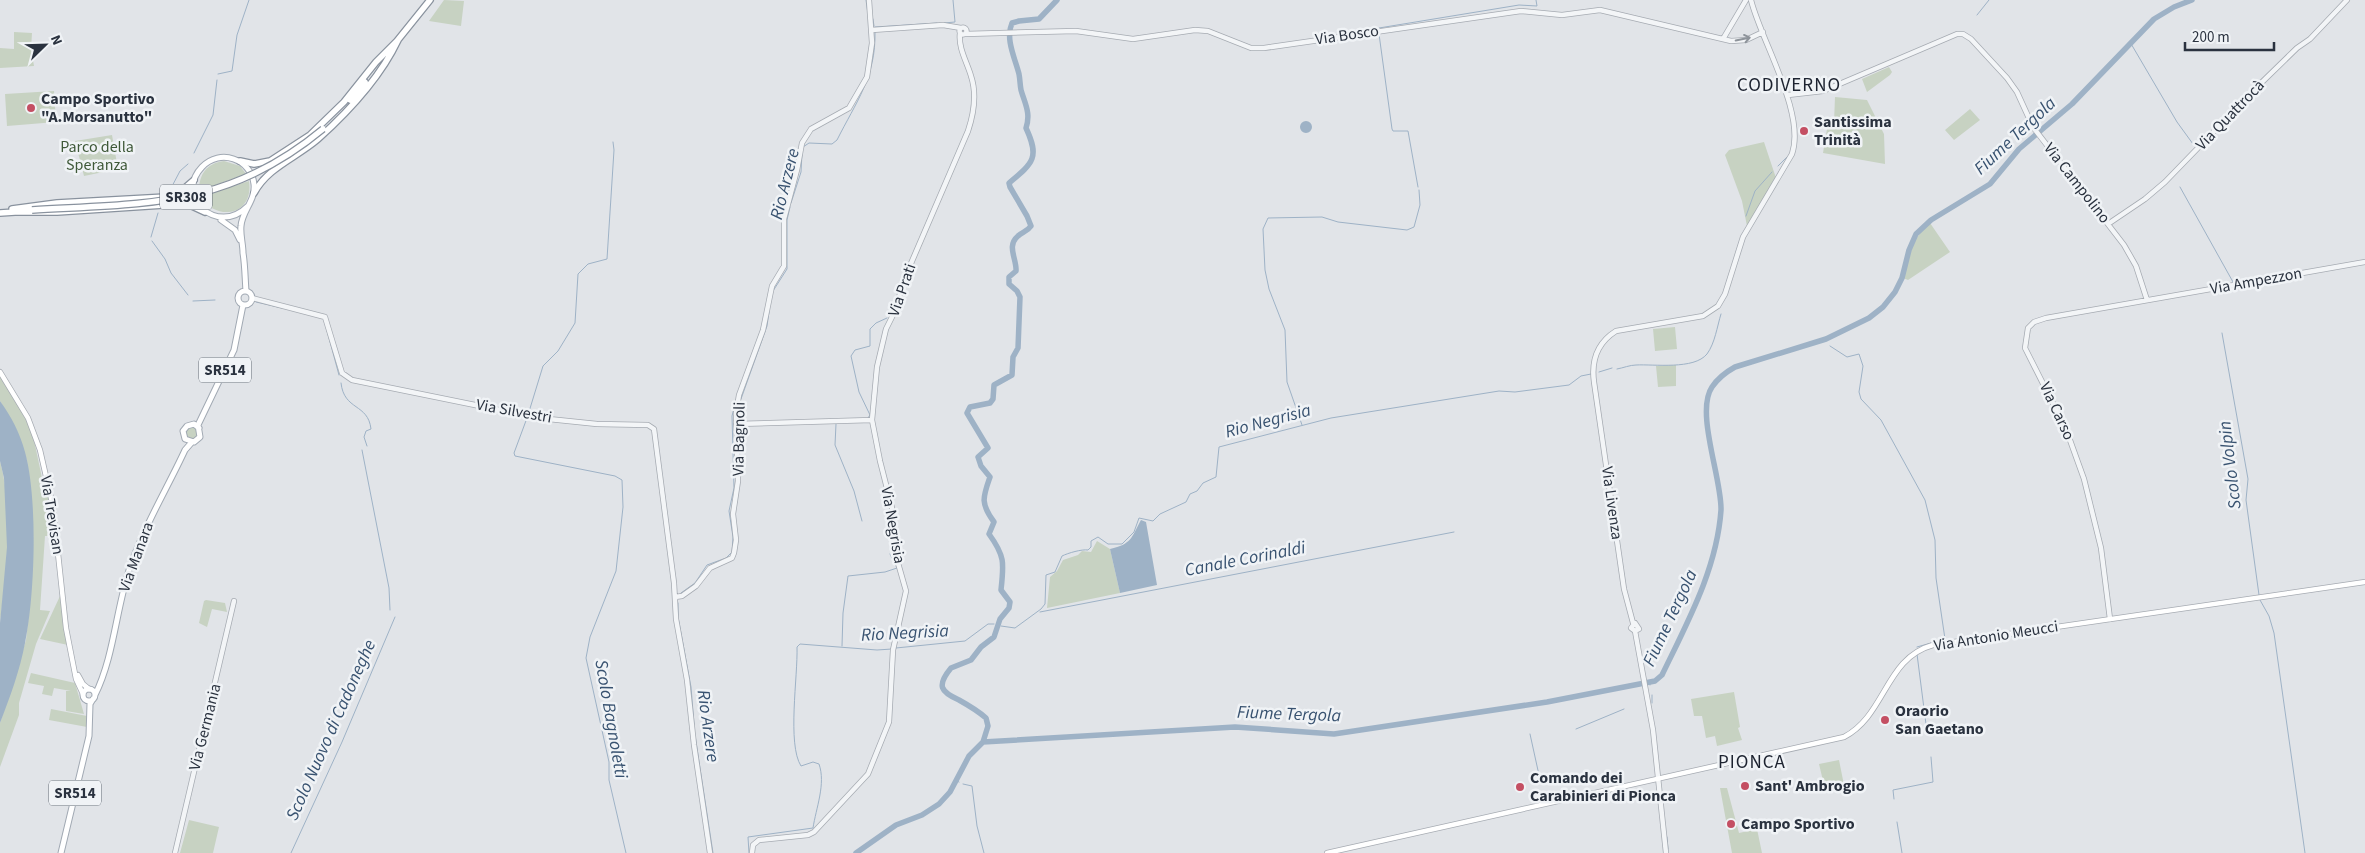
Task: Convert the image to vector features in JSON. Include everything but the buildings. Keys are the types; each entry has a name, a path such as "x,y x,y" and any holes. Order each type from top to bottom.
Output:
{"highway":[{"name":"SR308","path":"0,211 142,203 199,195 227,186 266,169 294,152 322,129 346,105 430,0"},
{"path":"240,161 254,164 270,161 310,135 344,102 376,62 398,40"},
{"path":"254,193 268,173 317,139 350,106 391,55 398,40"},
{"path":"13,210 174,195 184,190 194,180"},
{"path":"13,210 119,209 186,204 205,212"}],"main road":[{"path":"216,217 234,217 248,206 254,193 250,172 240,161 226,157 213,159 200,170 194,180 197,201 205,212 235,230 242,244"},
{"name":"SR514","path":"192,442 200,437 201,418 234,350 243,305 239,303 237,298 239,293 246,291 241,225 248,206"},
{"path":"243,305 248,304 252,298 246,291"},
{"name":"Via Trevisan","path":"0,372 28,418 40,450 53,507 65,619 76,679 89,717"},
{"path":"199,428 192,424 201,418"},
{"name":"SR514","path":"185,439 184,429 192,424"},
{"path":"185,439 192,442"},
{"name":"Via Manara","path":"185,439 185,450"},
{"name":"Via Manara","path":"94,697 103,680 134,555 146,526 185,450 192,442"},
{"name":"Via Antonio Meucci","path":"1327,853 1844,737 1869,718 1902,662 1912,654 1928,646 2365,582"},
{"name":"Via Trevisan","path":"75,667 81,681 90,689"},
{"name":"Via Manara","path":"90,689 97,685 105,670"},
{"path":"83,696 89,701 94,697 90,689"},
{"name":"SR514","path":"83,696 84,690 90,689"},
{"name":"Via Trevisan","path":"61,853 89,736 89,717 94,697"}],"street":[{"name":"Via Bagnoli","path":"675,597 682,596 696,586 710,568 732,558 734,553 736,540 733,514 738,481 736,424 739,395 763,330 769,294 785,263 784,219 797,170 802,142 811,129 846,110 858,96 870,66 872,30 869,0"},
{"path":"1723,39 1746,0"},
{"name":"Via Quattrocà","path":"2108,224 2145,199 2169,178 2258,86 2297,48 2310,39 2347,0"},
{"path":"1743,6 1751,2 1788,95"},
{"name":"Via Bosco","path":"872,30 943,25 962,32 1009,34 1088,31 1133,39 1195,30 1208,31 1251,48 1264,48 1521,11 1551,15 1600,10 1723,39 1746,40 1763,32"},
{"name":"Via Prati","path":"872,420 877,367 886,329 896,310 903,282 968,131 974,112 972,77 962,32"},
{"name":"Via Campolino","path":"1788,95 1823,91 1957,34 1963,34 1971,39 2007,78 2017,92 2039,135 2108,224 2131,257 2147,300"},
{"name":"Via Livenza","path":"1666,853 1647,688 1635,631 1639,626 1633,623 1624,589 1593,367 1595,355 1605,340 1616,331 1703,316 1716,308 1725,294 1743,237 1792,154 1794,140 1788,95"},
{"name":"Via Ampezzon","path":"2147,300 2365,262"},
{"name":"Via Silvestri","path":"252,298 325,317 342,373 348,378 430,397 494,407 528,416 597,424 648,425 654,429 675,597"},
{"name":"Via Carso","path":"2110,619 2103,562 2084,479 2066,429 2026,348 2025,340 2028,328 2034,322 2046,318 2147,300"},
{"path":"736,424 872,420"},
{"name":"Via Negrisia","path":"752,853 753,845 758,840 814,832 868,774 889,722 893,648 906,591 894,549 894,515 872,420"},
{"path":"675,597 676,619 687,680 694,745 710,853"},
{"name":"Via Germania","path":"175,853 234,601"}],"green space":[{"path":"444,0 464,1 461,26 429,21"},
{"path":"14,32 32,33 31,49 34,66 0,68 0,48 14,49"},
{"path":"1889,67 1892,72 1890,75 1867,92 1862,79"},
{"name":"Campo Sportivo \"A.Morsanutto\"","path":"54,91 56,122 7,126 5,94"},
{"path":"1835,97 1867,100 1884,134 1885,164 1823,153 1828,123 1834,123"},
{"path":"1970,109 1980,120 1954,140 1945,130"},
{"name":"Parco della Speranza","path":"112,135 118,169 84,176 75,141"},
{"path":"1764,142 1776,178 1747,226 1742,201 1725,155 1729,150"},
{"path":"224,161 240,166 246,174 199,191 199,185 205,170 213,164"},
{"path":"249,181 249,192 246,201 241,207 233,211 216,210 200,197"},
{"path":"1930,223 1950,252 1908,280 1903,278 1909,255 1915,242"},
{"path":"1675,327 1677,349 1655,351 1653,329"},
{"path":"1676,365 1676,386 1658,387 1656,366"},
{"path":"0,373 27,421 34,440 42,478 46,484 50,499 54,536 45,536 40,610 50,611 36,644 19,703 19,715 0,767 0,723 26,640 31,594 32,541 27,461 17,431 0,401"},
{"path":"192,426 197,428 198,436 193,440 185,436 186,429"},
{"path":"0,461 7,501 8,521 0,623"},
{"path":"1097,541 1110,549 1120,593 1047,608 1050,577 1057,571 1063,560 1078,555 1082,551 1091,552"},
{"path":"60,596 68,645 40,639"},
{"path":"204,601 225,603 227,612 212,609 207,627 199,623"},
{"path":"31,673 75,683 84,714 66,711 66,691 71,691 54,688 52,696 42,694 44,686 28,683"},
{"path":"1734,692 1740,727 1738,728 1742,740 1717,746 1715,736 1706,738 1702,716 1694,716 1691,699"},
{"path":"51,709 87,716 87,727 49,720"},
{"path":"1839,760 1844,785 1825,789 1819,764"},
{"name":"Campo Sportivo","path":"1720,788 1727,788 1739,833 1757,829 1762,853 1732,853"},
{"path":"189,820 219,827 213,853 180,853"}],"water":[{"path":"1304,121 1308,121 1312,127 1308,133 1304,133 1300,129 1300,125"},
{"path":"0,401 15,425 25,452 32,495 34,547 31,600 25,643 18,673 0,723 0,623 7,547 4,478 0,461"},
{"path":"1141,520 1146,522 1157,585 1120,593 1110,549 1127,542 1133,536"}],"waterway":[{"name":"Scolo Nuovo di Cadoneghe","path":"218,74 232,71 237,35 249,0"},
{"path":"866,0 868,14"},
{"name":"Rio Arzere","path":"944,23 955,22 953,0"},
{"path":"983,742 988,726 986,718 948,694 942,684 943,679 951,668 971,660 981,647 994,637 1000,619 1009,608 1010,602 1001,590 1003,573 1001,554 989,534 994,522 986,510 984,500 990,477 981,466 978,457 988,448 967,413 970,407 990,403 993,399 994,385 1012,375 1013,357 1018,348 1020,297 1017,291 1009,284 1009,277 1016,271 1012,248 1015,240 1031,226 1009,183 1029,165 1032,159 1033,146 1026,128 1028,113 1011,48 1010,29 1012,23 1039,19 1057,0"},
{"path":"1379,28 1519,5 1537,6 1536,0"},
{"name":"Rio Negrisia","path":"1977,15 1989,0"},
{"name":"Fiume Tergola","path":"856,853 896,825 922,815 939,804 950,792 969,756 983,742 1235,727 1334,734 1547,702 1655,681 1662,675 1691,615 1714,553 1721,510 1706,412 1708,398 1714,384 1735,367 1826,339 1869,318 1883,307 1895,292 1902,278 1909,250 1916,234 1931,220 1990,184 2019,149 2072,104 2154,19 2174,7 2192,0"},
{"path":"873,19 874,26"},
{"name":"Rio Arzere","path":"875,27 937,23"},
{"name":"Rio Arzere","path":"803,147 809,143 832,144 837,140 864,89 872,63 875,32"},
{"path":"1379,34 1392,129 1393,131 1408,131 1418,187"},
{"name":"Scolo Volpin","path":"2130,42 2177,122 2193,144"},
{"name":"Scolo Nuovo di Cadoneghe","path":"194,153 213,115 217,80"},
{"name":"Scolo Bagnoletti","path":"528,415 543,366 558,351 575,323 578,274 588,264 607,259 613,142"},
{"name":"Rio Arzere","path":"791,203 801,172 802,153"},
{"name":"Rio Negrisia","path":"1778,166 1787,157"},
{"name":"Scolo Nuovo di Cadoneghe","path":"169,192 180,171 188,164"},
{"name":"Rio Negrisia","path":"1746,216 1755,191 1772,172"},
{"name":"Scolo Volpin","path":"2180,187 2233,282"},
{"path":"1302,425 1287,382 1285,330 1269,289 1265,270 1263,229 1268,218 1322,217 1338,222 1407,230 1414,227 1420,205 1419,190"},
{"name":"Rio Arzere","path":"773,291 787,269 787,220 790,207"},
{"name":"Scolo Nuovo di Cadoneghe","path":"151,237 158,213"},
{"name":"Scolo Nuovo di Cadoneghe","path":"152,241 165,259 171,273 188,295"},
{"name":"Scolo Nuovo di Cadoneghe","path":"193,301 215,300"},
{"name":"Scolo Nuovo di Cadoneghe","path":"256,302 282,308"},
{"name":"Rio Arzere","path":"741,399 767,326 769,312"},
{"name":"Rio Negrisia","path":"1617,369 1634,365 1684,364 1701,359 1707,354 1712,345 1721,314"},
{"path":"868,418 870,415 859,392 851,356 855,350 870,346 870,329 876,323 887,318"},
{"name":"Scolo Nuovo di Cadoneghe","path":"326,327 339,375"},
{"name":"Scolo Volpin","path":"2222,333 2248,479 2246,500 2259,595"},
{"path":"1830,346 1847,357 1859,354 1863,366 1859,392 1861,399 1881,420 1925,500 1935,540 1936,578 1945,639 1917,647"},
{"name":"Rio Negrisia","path":"1599,372 1612,368"},
{"name":"Rio Negrisia","path":"1001,626 1015,628 1041,609 1045,604 1046,575 1055,572 1062,556 1075,551 1088,550 1091,547 1091,541 1098,537 1108,544 1122,544 1134,532 1139,518 1153,521 1160,514 1186,502 1190,494 1197,491 1203,483 1216,477 1219,447 1331,418 1499,391 1515,392 1569,385 1581,376 1591,374"},
{"name":"Scolo Nuovo di Cadoneghe","path":"341,383 347,398 361,410 369,421 371,429 366,431 364,437 367,446"},
{"name":"Rio Arzere","path":"681,593 695,583 707,565 726,558 732,552 733,537 729,511 734,488 732,416 736,400"},
{"name":"Scolo Bagnoletti","path":"527,418 514,453 515,456 615,476 622,480 623,507 616,571 590,637 586,658 609,762 609,780 626,853"},
{"path":"836,424 835,445 854,491 862,521"},
{"name":"Scolo Nuovo di Cadoneghe","path":"362,450 389,588 390,610"},
{"name":"Canale Corinaldi","path":"1040,612 1454,532"},
{"path":"842,646 843,613 848,576 885,572 897,568 890,554"},
{"name":"Scolo Volpin","path":"2260,600 2269,616 2274,633 2305,853"},
{"name":"Rio Arzere","path":"678,603 678,617 691,687 694,724"},
{"name":"Scolo Nuovo di Cadoneghe","path":"291,853 342,742 395,617"},
{"name":"Rio Negrisia","path":"896,648 965,641 988,624 994,624"},
{"name":"Rio Negrisia","path":"749,853 748,837 813,828 820,796 821,772 819,764 813,762 801,766 797,756 794,726 797,647 800,644 877,650 892,649"},
{"path":"1917,654 1927,732"},
{"path":"1652,695 1652,703"},
{"path":"1576,729 1624,709"},
{"path":"1530,734 1539,775"},
{"name":"Rio Arzere","path":"695,735 713,853"},
{"path":"1894,799 1893,790 1933,782 1931,757"},
{"path":"963,784 972,786 977,826 984,853"},
{"path":"1897,822 1902,853"},
{"path":"1667,837 1668,849"}],"place":[{"name":"Campo Sportivo \"A.Morsanutto\"","path":"31,108"},
{"name":"Santissima Trinità","path":"1804,131"},
{"name":"Oraorio San Gaetano","path":"1885,720"},
{"name":"Sant' Ambrogio","path":"1745,786"},
{"name":"Comando dei Carabinieri di Pionca","path":"1520,787"},
{"name":"Campo Sportivo","path":"1731,824"}],"district":[{"name":"CODIVERNO","path":"1789,85"},
{"name":"PIONCA","path":"1752,762"}]}
